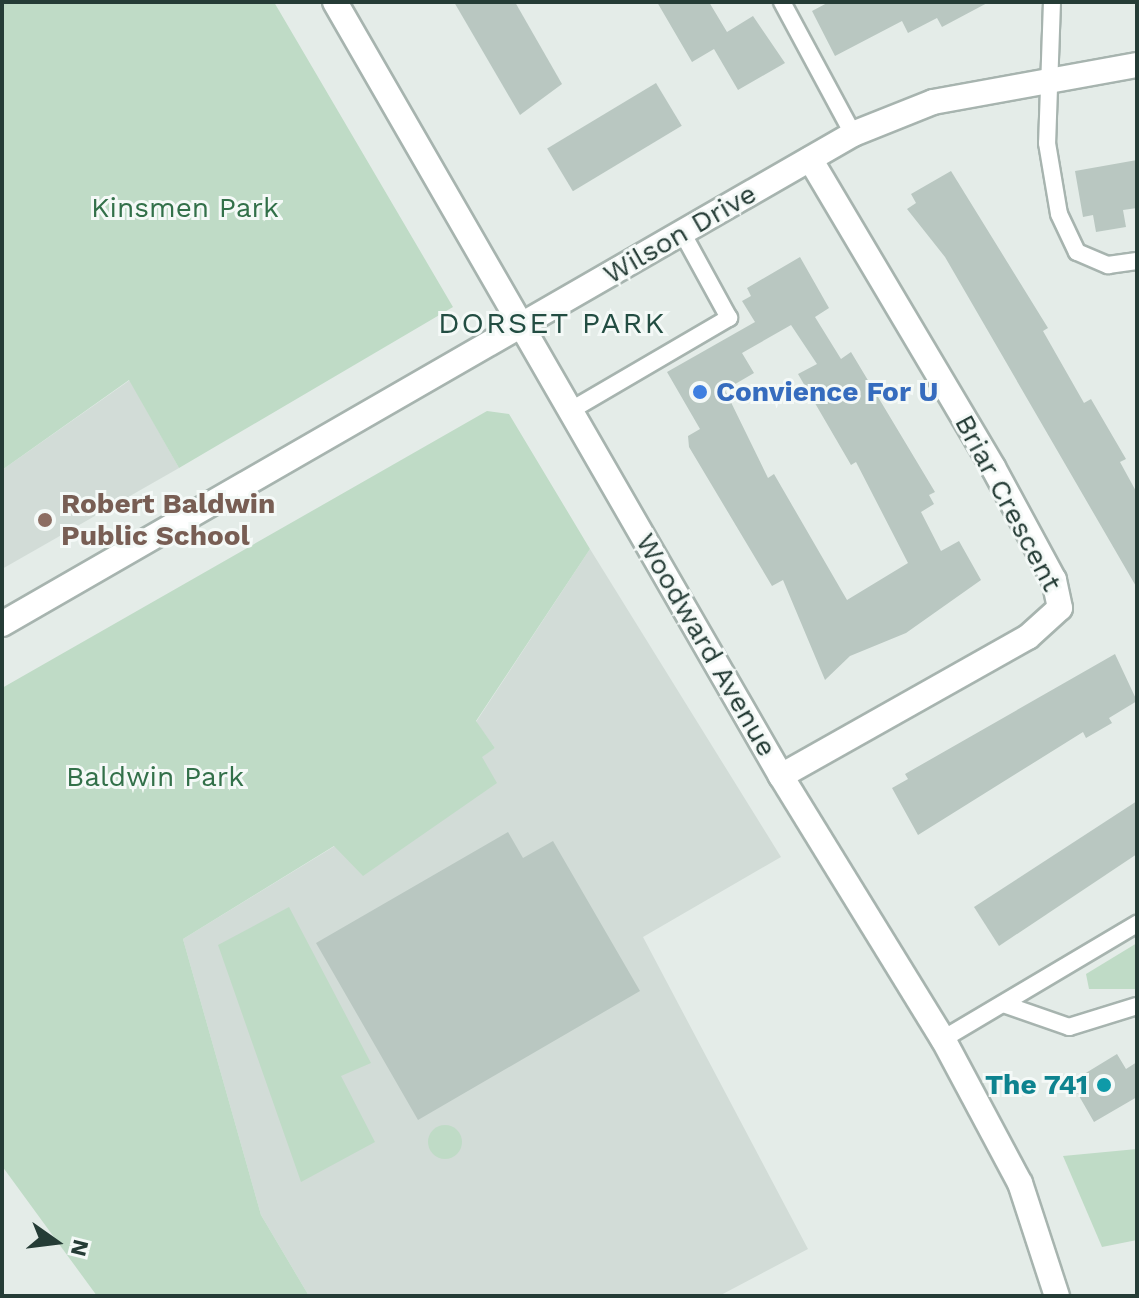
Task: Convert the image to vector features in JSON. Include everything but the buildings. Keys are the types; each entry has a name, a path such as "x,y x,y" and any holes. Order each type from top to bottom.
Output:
{"street":[{"name":"Woodward Avenue","path":"335,2 524,323 781,776 943,1039 1020,1183 1057,1296"},
{"name":"Wilson Drive","path":"2,624 853,134 933,102 1050,77 1137,65"},
{"name":"Briar Crescent","path":"781,776 1028,637 1060,608 1054,580 993,467 810,159"}],"lane":[{"path":"782,2 853,134"},
{"path":"1052,2 1047,143 1071,239 1077,252 1108,265 1137,261"},
{"path":"573,409 729,318 682,232"},
{"path":"943,1039 1006,1005 1137,924"},
{"path":"1006,1005 1069,1027 1137,1006"}],"shaded area":[{"name":"Robert Baldwin Public School","path":"130,380 179,468 2,569 2,470"},
{"path":"590,549 781,857 643,937 808,1249 719,1296 309,1296 261,1215 183,939 495,748 476,722"}],"green space":[{"name":"Kinsmen Park","path":"2,2 274,2 453,307 179,468 129,380 2,470"},
{"name":"Baldwin Park","path":"487,411 509,414 590,549 476,721 495,748 482,757 497,783 363,876 334,846 183,939 261,1215 309,1296 97,1296 2,1166 2,688"},
{"path":"289,907 371,1063 341,1076 375,1142 301,1182 218,945"},
{"path":"1137,943 1137,989 1089,989 1086,974"},
{"path":"445,1125 457,1130 462,1142 457,1154 445,1159 433,1154 428,1142 433,1130"},
{"path":"1137,1149 1137,1240 1102,1247 1063,1156"}],"place":[{"name":"Convience For U","path":"700,392"},
{"name":"Robert Baldwin Public School","path":"45,520"},
{"name":"The 741","path":"1104,1085"}],"district":[{"name":"DORSET PARK","path":"552,323"}]}
